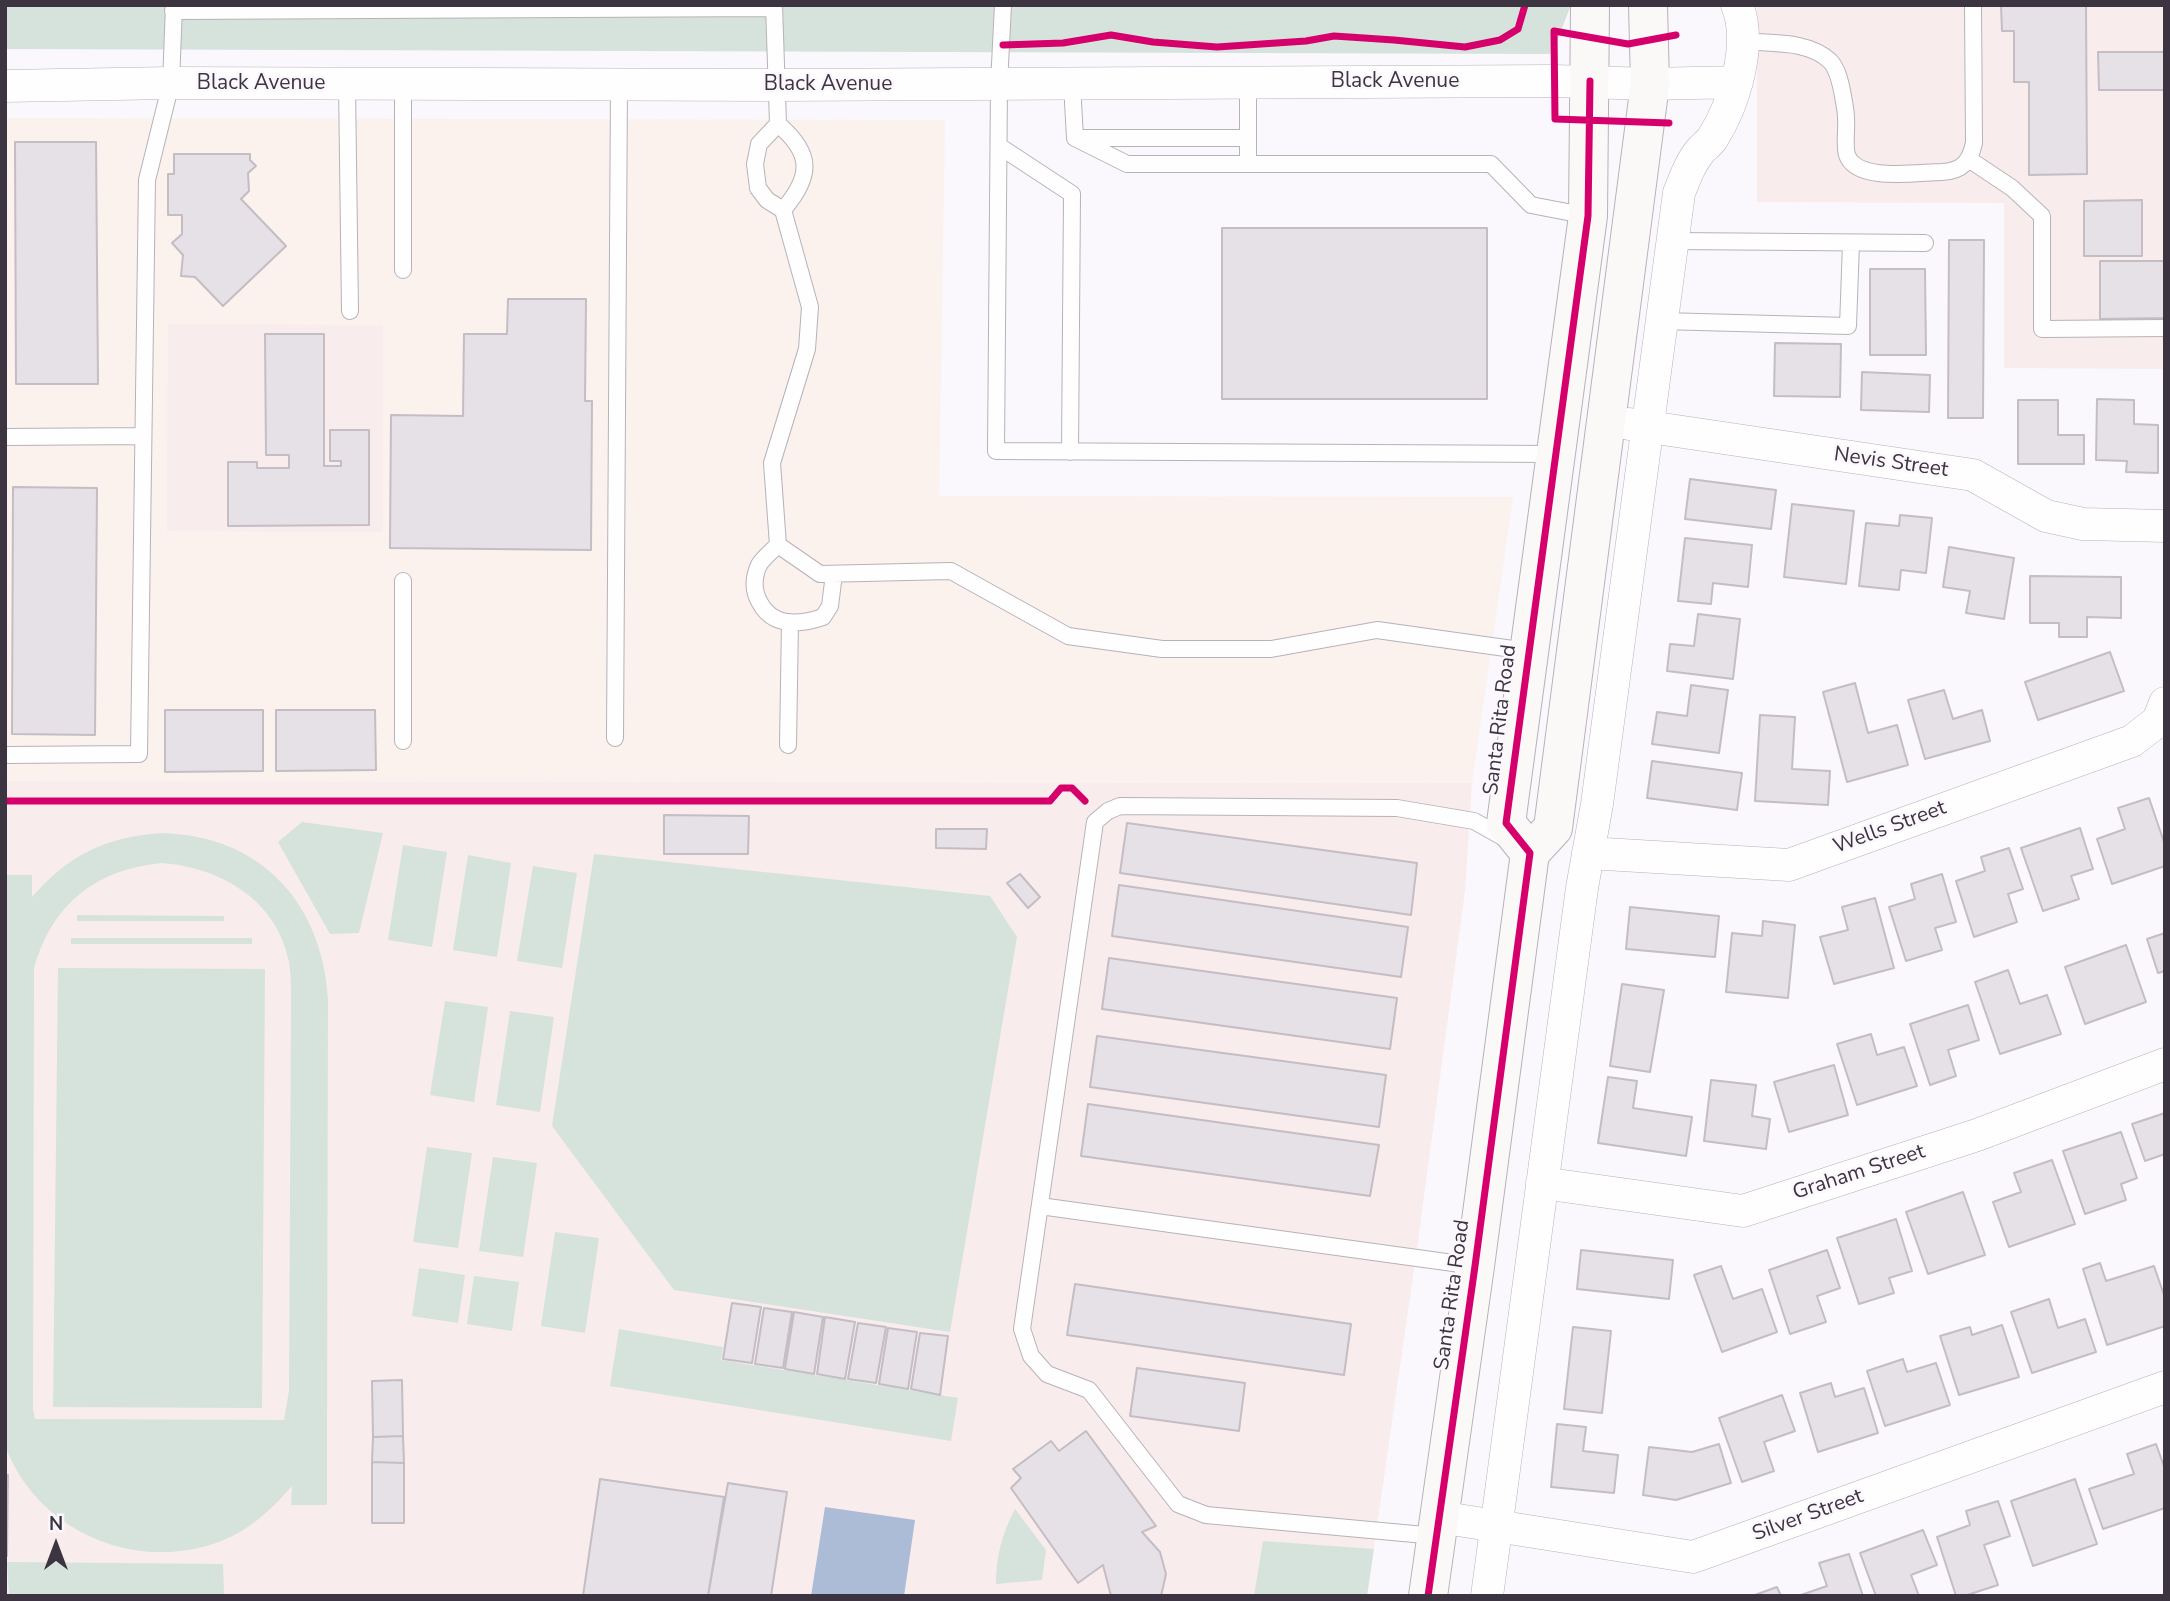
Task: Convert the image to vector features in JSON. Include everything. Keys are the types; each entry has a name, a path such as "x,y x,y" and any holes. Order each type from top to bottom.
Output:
{"main road":[{"name":"Santa Rita Road","path":"1428,1596 1530,853 1506,823 1527,651 1588,216 1590,5"},
{"path":"1530,853 1553,828 1577,658 1650,85 1648,5"},
{"path":"1527,651 1577,658"}],"street":[{"path":"1487,1596 1679,193 1689,167 1711,141 1727,111 1737,82 1742,41 1741,14 1737,5"},
{"name":"Black Avenue","path":"5,86 171,83 999,85 1590,81 1650,85 1737,82"},
{"name":"Nevis Street","path":"1607,420 1973,475 2046,516 2082,524 2165,526"},
{"name":"Wells Street","path":"1588,853 1789,865 2132,741 2158,721 2165,703"},
{"name":"Graham Street","path":"1542,1183 1743,1211 1977,1135 2165,1064"},
{"name":"Silver Street","path":"1438,1527 1496,1526 1693,1557 2165,1387"}],"lane":[{"path":"1003,5 999,85 996,451 1555,454"},
{"path":"1742,41 1809,47 1831,62 1841,84 1846,116 1847,154 1852,164 1863,172 1950,172 1970,160 1975,143 1973,5"},
{"path":"5,755 139,754 147,180 171,83 174,8 774,6 778,124 794,138 802,152 805,166 800,190 783,210"},
{"path":"1248,83 1248,164"},
{"path":"346,84 350,312"},
{"path":"403,84 403,270"},
{"path":"1072,84 1075,138"},
{"path":"615,738 619,85"},
{"path":"778,124 759,144 755,164 758,188 767,200 783,210 810,307 807,349 772,463 778,545 760,563 754,580 755,594 766,614 790,622 804,623 823,617 830,606 834,574"},
{"path":"1075,138 1247,138"},
{"path":"1075,138 1127,164 1491,164 1531,205 1588,216"},
{"path":"999,146 1072,194 1070,452"},
{"path":"1970,160 2012,188 2042,216 2042,329 2165,328"},
{"path":"1673,241 1925,243"},
{"path":"1662,321 1848,326 1850,243"},
{"path":"5,437 144,436"},
{"path":"778,545 820,574 951,571 1068,636 1161,649 1271,649 1377,631 1527,651"},
{"path":"403,581 403,741"},
{"path":"788,745 790,622"},
{"path":"1438,1527 1206,1515 1178,1504 1089,1390 1047,1374 1031,1356 1022,1329 1095,821 1119,806 1397,808 1474,821 1530,853"},
{"path":"1040,1206 1475,1266"}],"shaded area":[{"path":"5,5 1571,5 1552,54 5,49"},
{"path":"1757,5 2165,5 2165,369 2004,368 2004,203 1757,202"},
{"path":"5,118 945,120 939,496 1513,497 1472,783 5,781"},
{"path":"168,324 383,325 383,532 167,531"},
{"path":"5,781 1472,783 1465,891 1367,1596 5,1596"},
{"path":"302,822 383,833 359,933 330,934 278,842"},
{"path":"161,833 196,837 228,846 256,861 279,880 299,904 313,932 323,964 328,999 327,1505 291,1505 292,1486 260,1518 232,1536 189,1550 156,1552 123,1548 93,1538 65,1522 40,1501 20,1475 5,1445 5,875 32,875 32,897 74,859 105,844","holes":["161,863 183,866 224,879 259,904 282,940 289,962 289,1391 284,1420 35,1419 34,968 42,945 65,908 97,882 137,867"]},
{"path":"403,845 447,852 432,947 388,940"},
{"path":"594,854 990,896 1017,937 950,1332 674,1290 552,1126"},
{"path":"468,855 511,863 497,957 453,950"},
{"path":"533,866 577,873 562,968 517,961"},
{"path":"77,915 224,916 224,921 77,921"},
{"path":"71,938 252,938 252,944 71,944"},
{"path":"58,968 265,969 262,1408 53,1407"},
{"path":"445,1001 488,1007 474,1102 430,1095"},
{"path":"510,1011 554,1017 540,1112 496,1105"},
{"path":"427,1147 472,1153 458,1248 413,1242"},
{"path":"493,1157 537,1163 523,1257 479,1251"},
{"path":"555,1232 599,1238 585,1333 541,1326"},
{"path":"419,1268 465,1275 458,1323 412,1316"},
{"path":"474,1276 519,1282 512,1331 467,1324"},
{"path":"619,1329 723,1347 721,1360 958,1398 951,1441 610,1386"},
{"path":"1015,1509 1046,1550 1042,1580 996,1584 1001,1545"},
{"path":"1263,1541 1374,1549 1367,1596 1254,1596"},
{"path":"7,1562 223,1564 224,1595 244,1596 9,1596"}],"water":[{"path":"825,1507 915,1520 904,1596 811,1596"}],"building":[{"path":"2001,5 2086,5 2087,174 2029,175 2029,82 2014,82 2014,31 2002,31"},
{"path":"2098,52 2165,52 2165,90 2099,90"},
{"path":"15,142 96,142 98,384 16,384"},
{"path":"174,154 250,154 250,160 256,166 248,173 249,191 241,199 286,246 223,306 195,277 181,276 183,255 172,243 182,234 182,215 168,215 168,174 174,174"},
{"path":"2142,200 2142,256 2084,256 2084,201"},
{"path":"1222,228 1487,228 1487,399 1222,399"},
{"path":"1949,240 1984,240 1983,418 1948,418"},
{"path":"2100,261 2165,261 2165,318 2100,319"},
{"path":"1870,269 1925,269 1926,355 1870,355"},
{"path":"508,299 586,299 585,401 592,401 591,550 390,548 391,415 463,416 464,334 507,334"},
{"path":"265,334 324,334 324,466 341,466 341,461 330,461 330,430 369,430 369,525 228,526 228,462 257,462 257,468 289,468 289,455 266,455"},
{"path":"1775,343 1841,344 1840,397 1774,396"},
{"path":"1862,372 1930,375 1929,412 1861,410"},
{"path":"2097,399 2134,400 2134,424 2158,425 2158,473 2126,472 2127,461 2096,460"},
{"path":"2018,400 2058,400 2058,435 2084,435 2084,464 2018,464"},
{"path":"1690,479 1776,490 1771,529 1685,519"},
{"path":"13,487 97,488 95,735 12,734"},
{"path":"1792,504 1854,511 1846,584 1784,577"},
{"path":"1900,515 1932,518 1926,573 1901,570 1899,590 1859,586 1866,523 1899,526"},
{"path":"1685,538 1752,545 1748,587 1713,583 1711,604 1678,601"},
{"path":"1949,547 2014,558 2004,619 1966,613 1970,591 1943,587"},
{"path":"2030,576 2121,577 2121,618 2087,617 2087,637 2059,637 2059,623 2030,623"},
{"path":"1698,614 1740,619 1733,679 1667,671 1670,644 1694,646"},
{"path":"2110,652 2124,691 2038,720 2025,682"},
{"path":"1855,683 1868,733 1897,725 1908,765 1847,782 1823,692"},
{"path":"1691,685 1728,690 1719,753 1652,744 1657,712 1687,716"},
{"path":"1944,690 1953,719 1982,710 1990,741 1925,759 1908,700"},
{"path":"165,710 263,710 263,771 165,772"},
{"path":"276,710 375,710 376,770 276,771"},
{"path":"1760,715 1795,717 1792,769 1830,771 1828,805 1755,801"},
{"path":"1652,761 1742,773 1737,810 1647,798"},
{"path":"2149,798 2165,845 2165,866 2112,884 2097,839 2125,829 2118,808"},
{"path":"664,815 749,816 748,854 664,854"},
{"path":"1127,823 1417,863 1411,915 1120,873"},
{"path":"2080,828 2093,869 2071,876 2079,899 2043,911 2021,848"},
{"path":"936,829 987,829 986,849 936,848"},
{"path":"2009,848 2023,889 2008,894 2017,922 1974,937 1956,881 1985,871 1981,857"},
{"path":"1020,874 1040,897 1028,908 1007,883"},
{"path":"1942,874 1956,922 1935,928 1942,950 1906,961 1889,907 1915,899 1911,884"},
{"path":"1119,885 1408,927 1401,977 1112,936"},
{"path":"1875,898 1894,968 1834,984 1820,937 1848,930 1842,907"},
{"path":"1630,907 1719,916 1715,957 1626,949"},
{"path":"1763,921 1795,925 1788,998 1726,992 1732,933 1762,936"},
{"path":"2165,933 2165,971 2158,973 2147,939"},
{"path":"2126,945 2146,1002 2085,1024 2065,967"},
{"path":"1109,958 1397,998 1390,1049 1102,1009"},
{"path":"2008,970 2020,1004 2047,995 2061,1034 2000,1054 1975,982"},
{"path":"1622,984 1664,990 1650,1072 1610,1066"},
{"path":"1968,1005 1979,1040 1948,1050 1956,1076 1930,1085 1910,1024"},
{"path":"1871,1034 1877,1055 1904,1047 1917,1086 1857,1105 1837,1044"},
{"path":"1097,1036 1386,1075 1379,1127 1090,1087"},
{"path":"1834,1065 1848,1115 1789,1132 1774,1082"},
{"path":"1608,1077 1637,1081 1633,1108 1692,1117 1686,1156 1598,1143"},
{"path":"1711,1080 1756,1085 1752,1116 1770,1119 1766,1149 1704,1141"},
{"path":"1088,1104 1379,1145 1370,1196 1081,1156"},
{"path":"2165,1113 2165,1154 2145,1161 2132,1124"},
{"path":"2121,1132 2137,1178 2121,1184 2126,1200 2085,1214 2063,1151"},
{"path":"2052,1160 2075,1224 2009,1247 1993,1202 2021,1192 2014,1173"},
{"path":"1963,1192 1985,1255 1928,1274 1906,1212"},
{"path":"1896,1219 1912,1271 1889,1278 1894,1293 1859,1304 1837,1238"},
{"path":"1581,1250 1673,1260 1669,1299 1577,1289"},
{"path":"1827,1250 1840,1288 1817,1296 1826,1322 1790,1334 1769,1270"},
{"path":"2100,1263 2106,1281 2154,1266 2165,1298 2165,1326 2107,1345 2083,1269"},
{"path":"1721,1266 1733,1299 1762,1289 1777,1332 1722,1352 1694,1275"},
{"path":"1075,1284 1351,1324 1344,1375 1067,1335"},
{"path":"2049,1299 2058,1328 2085,1319 2096,1352 2032,1373 2011,1312"},
{"path":"732,1303 761,1307 752,1363 723,1359"},
{"path":"764,1308 792,1312 783,1368 755,1364"},
{"path":"794,1312 823,1317 814,1374 785,1369"},
{"path":"825,1317 855,1322 845,1379 817,1374"},
{"path":"858,1323 886,1327 876,1383 848,1379"},
{"path":"2002,1325 2019,1377 1959,1395 1940,1336 1970,1327 1972,1335"},
{"path":"1573,1327 1611,1331 1602,1413 1564,1409"},
{"path":"888,1328 917,1332 908,1389 879,1384"},
{"path":"920,1333 948,1336 940,1395 911,1389"},
{"path":"1903,1359 1907,1372 1936,1363 1950,1405 1885,1426 1867,1371"},
{"path":"1137,1368 1245,1383 1239,1431 1130,1416"},
{"path":"402,1380 403,1436 373,1437 372,1381"},
{"path":"1831,1383 1835,1397 1864,1388 1878,1433 1818,1452 1800,1393"},
{"path":"1782,1395 1795,1431 1764,1442 1774,1471 1742,1482 1719,1418"},
{"path":"1557,1424 1586,1427 1583,1451 1618,1455 1614,1493 1551,1487"},
{"path":"1086,1431 1156,1526 1142,1532 1160,1552 1166,1574 1161,1596 1111,1596 1103,1565 1078,1583 1011,1488 1021,1478 1013,1469 1051,1441 1059,1451"},
{"path":"403,1436 404,1463 372,1462 373,1437"},
{"path":"1719,1444 1731,1483 1676,1500 1643,1495 1649,1447 1692,1452"},
{"path":"2156,1444 2165,1469 2165,1508 2103,1529 2089,1489 2134,1474 2127,1454"},
{"path":"372,1462 404,1463 404,1523 372,1523"},
{"path":"5,1475 8,1475 7,1556 5,1556"},
{"path":"600,1479 724,1497 708,1596 583,1596"},
{"path":"2075,1479 2097,1544 2033,1566 2011,1501"},
{"path":"728,1483 787,1492 771,1596 708,1596"},
{"path":"1998,1501 2010,1536 1984,1545 1998,1585 1956,1596 1937,1537 1970,1525 1966,1511"},
{"path":"1923,1530 1937,1565 1911,1575 1919,1596 1876,1596 1860,1553"},
{"path":"1849,1554 1863,1596 1798,1596 1827,1586 1819,1563"},
{"path":"1777,1587 1781,1596 1752,1596"}],"cycle path":[{"path":"1003,45 1063,43 1111,35 1153,42 1217,47 1306,41 1334,36 1465,47 1500,40 1518,29 1525,5"},
{"path":"1669,123 1555,119 1554,31 1628,44 1676,35"},
{"path":"1428,1596 1530,853 1506,823 1588,216 1590,81"},
{"path":"5,801 1050,801 1061,788 1072,788 1085,801"}]}
